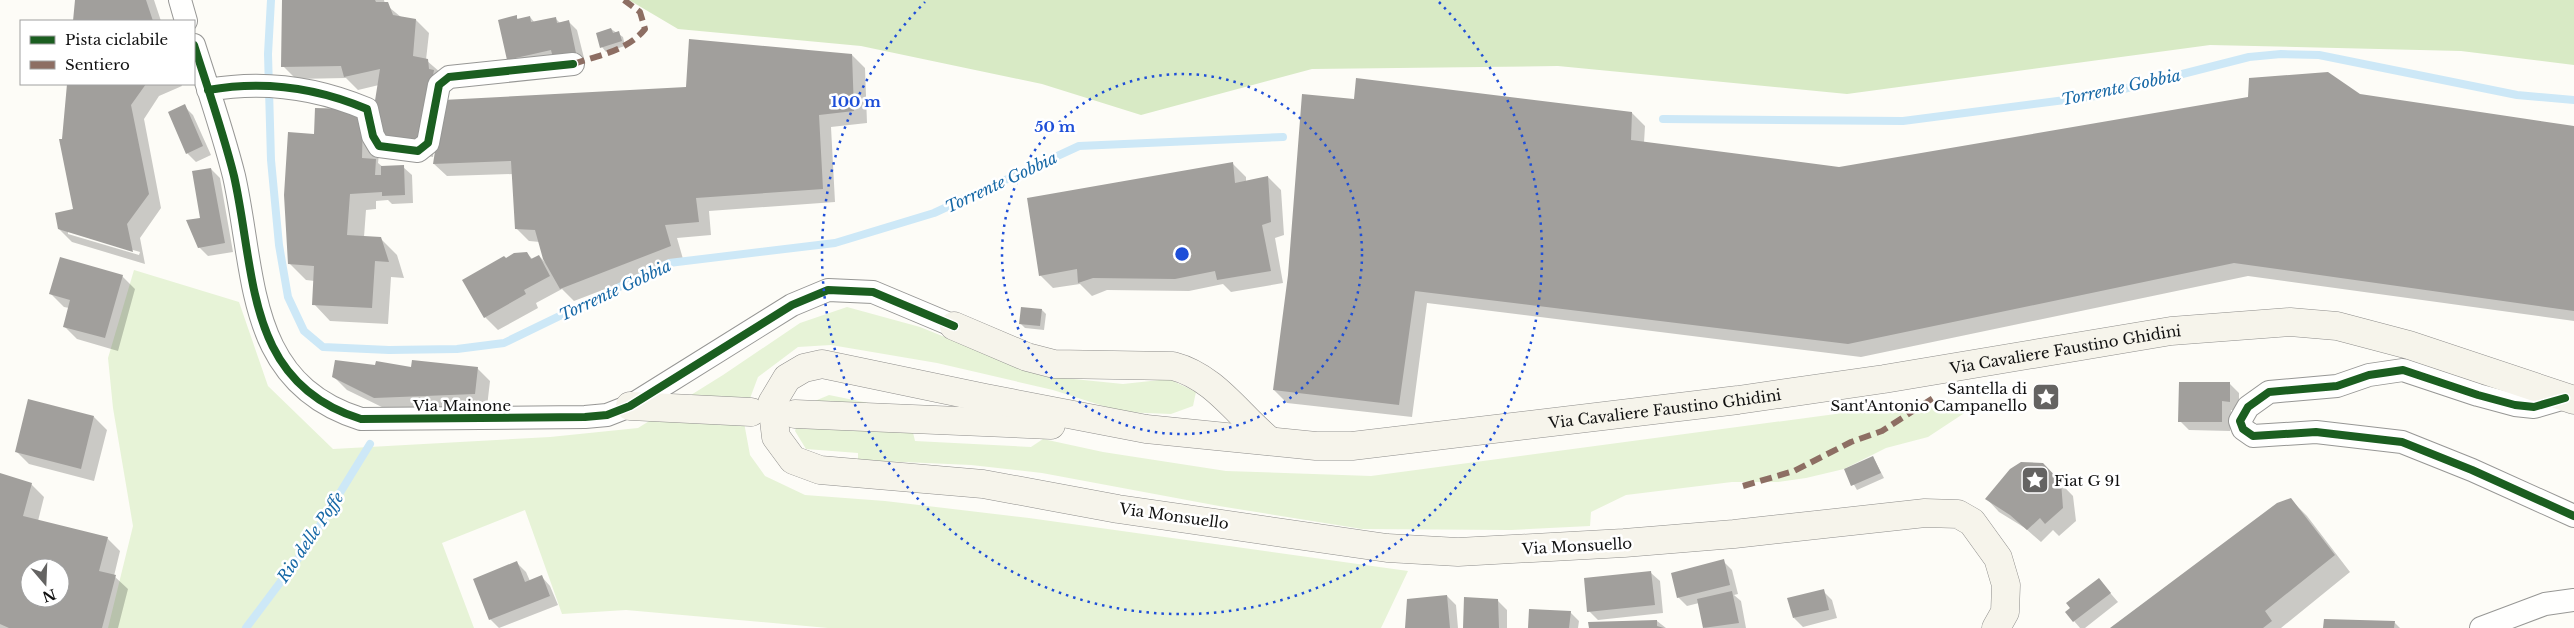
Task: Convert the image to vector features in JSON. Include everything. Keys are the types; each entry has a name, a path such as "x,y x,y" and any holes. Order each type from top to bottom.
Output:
{"main road":[{"name":"Via Cavaliere Faustino Ghidini","path":"1210,435 1316,446 1352,446 1787,393 2172,331 2290,322 2337,326 2409,345 2570,399"},
{"path":"954,326 1027,356 1054,364 1173,366 1200,376 1217,388 1253,427 1270,441"},
{"name":"Via Monsuello","path":"1210,435 1153,430 822,364 804,368 787,378 772,403 776,436 793,460 820,470 983,484 1118,509 1388,548 1458,552 1608,544 1734,534 1924,513 1958,514 1972,522 1998,558 2006,585 2006,612 1996,628"},
{"path":"1210,435 1212,424 1219,412 1220,401 1217,388"},
{"path":"630,406 751,412"},
{"path":"795,414 1153,430"}],"street":[{"path":"180,0 186,20"},
{"name":"Via Mainone","path":"195,48 234,177 265,333 292,376 317,400 336,412 361,419 585,417 607,415 630,406 792,305 828,290 873,292 954,326"},
{"path":"208,90 240,84 285,86 342,98 367,109 373,136 378,146 418,151 428,143 439,85 449,77 573,64"},
{"path":"2570,399 2534,407 2515,405 2403,370 2369,375 2337,386 2269,392 2248,407 2240,421 2243,429 2253,436 2316,432 2402,442 2472,470 2574,516"},
{"path":"2481,628 2545,604 2574,600"}],"green space":[{"path":"629,0 2574,0 2574,65 2461,51 2210,45 1847,94 1558,66 1312,69 1141,115 1042,84 861,46 678,29"},
{"path":"134,270 239,302 268,386 333,449 550,437 638,428 723,375 800,323 847,307 920,327 992,356 1054,377 1123,384 1169,379 1196,392 1193,406 1171,414 1122,412 1053,390 937,363 831,345 798,347 758,377 743,417 750,455 765,476 805,495 885,501 1029,518 1408,571 1381,628 828,628 626,610 562,614 525,510 442,543 474,628 108,628 133,526 113,408 108,358"},
{"path":"829,395 908,411 915,441 1031,447 1043,439 1103,452 1226,471 1371,476 1910,404 1952,411 1969,410 1928,437 1886,448 1844,469 1778,482 1732,482 1626,495 1591,512 1590,526 1511,530 1362,529 1219,506 1042,473 971,465 858,460 858,453 806,449 795,431 803,406"}],"building":[{"path":"75,0 146,0 153,20 73,20"},
{"path":"282,0 375,0 376,2 388,2 393,15 416,19 413,56 428,59 429,69 434,70 420,144 387,138 375,123 374,107 380,69 344,77 341,66 281,67"},
{"path":"517,15 517,19 530,16 531,22 556,17 557,23 569,20 576,53 553,58 551,50 507,60 498,20"},
{"path":"611,28 613,33 619,31 622,41 600,48 596,33"},
{"path":"689,39 852,54 854,111 819,115 823,189 696,198 699,222 665,225 671,246 560,289 543,259 535,230 515,229 511,161 433,164 443,100 686,87"},
{"path":"2328,72 2360,94 2574,126 2574,311 2234,263 1848,344 1415,291 1399,405 1273,390 1288,275 1302,94 1354,99 1356,78 1632,112 1631,140 1839,167 2248,97 2249,78"},
{"path":"67,85 145,85 131,105 149,194 127,224 133,252 58,229 55,213 73,209 59,139 62,139"},
{"path":"185,104 203,146 186,154 168,112"},
{"path":"315,108 352,109 363,113 362,158 376,159 375,175 381,175 381,166 404,165 405,195 382,196 382,192 350,194 347,235 381,237 389,262 375,261 372,308 312,305 314,266 288,264 284,195 288,132 314,134"},
{"path":"1233,162 1235,183 1268,176 1271,222 1262,225 1271,271 1217,280 1215,271 1175,279 1093,278 1078,283 1077,269 1039,276 1027,198"},
{"path":"211,168 225,243 198,248 186,220 200,218 192,171"},
{"path":"527,252 531,259 539,255 550,276 524,290 526,294 484,318 462,280 504,256 506,258 514,253"},
{"path":"60,257 123,275 105,338 63,327 70,300 49,294"},
{"path":"1021,307 1042,309 1040,326 1019,324"},
{"path":"335,360 375,365 376,361 411,367 412,360 478,367 475,394 374,398 332,377"},
{"path":"2179,382 2230,382 2230,402 2222,401 2222,422 2178,422"},
{"path":"28,399 94,416 81,469 15,452"},
{"path":"1873,456 1881,473 1851,486 1844,469"},
{"path":"2021,462 2043,463 2061,482 2063,508 2045,524 2040,518 2027,530 2010,515 1985,499 2010,469"},
{"path":"0,473 32,483 23,516 108,537 99,571 116,575 102,628 9,628 0,624"},
{"path":"2291,498 2335,555 2265,611 2272,621 2263,628 2110,628 2277,503"},
{"path":"1724,559 1730,585 1677,598 1671,573"},
{"path":"517,561 525,582 542,575 550,596 489,620 473,579"},
{"path":"1651,571 1655,605 1587,612 1584,578"},
{"path":"2099,578 2111,593 2073,622 2065,612 2070,608 2066,603"},
{"path":"1824,589 1829,610 1793,618 1787,598"},
{"path":"1732,591 1739,623 1703,628 1697,599"},
{"path":"1447,595 1450,628 1405,628 1407,599"},
{"path":"1464,597 1498,599 1499,628 1463,628"},
{"path":"1529,609 1571,611 1569,628 1528,628"},
{"path":"2324,619 2395,621 2394,628 2323,628"},
{"path":"1657,620 1657,626 1664,628 1589,628 1588,622"}],"waterway":[{"name":"Torrente Gobbia","path":"271,0 268,54 271,160 279,245 288,297 304,331 323,347 389,350 457,349 504,343 669,263 835,243 934,213 1079,146 1283,137"},
{"name":"Torrente Gobbia","path":"1663,119 1903,121 2096,96 2249,57 2281,54 2319,55 2517,95 2574,100"},
{"name":"Rio delle Poffe","path":"246,628 306,548 370,444"}],"marked path":[{"path":"573,64 621,47 645,29 640,12 624,0"},
{"path":"1743,486 1794,471 1851,442 1882,431 1933,398"}],"cycle path":[{"path":"195,48 234,176 253,286 262,321 276,352 295,380 323,402 361,419 585,417 607,415 630,406 792,305 828,290 873,292 954,326"},
{"path":"208,90 229,87 269,86 328,95 367,109 373,136 379,146 418,151 428,143 439,85 449,77 573,64"},
{"path":"2565,398 2534,407 2515,405 2403,370 2369,375 2337,386 2269,392 2248,407 2240,421 2243,429 2253,436 2316,432 2402,442 2472,470 2574,516"}],"place":[{"name":"Santella di Sant'Antonio Campanello","path":"2046,397"},
{"name":"Fiat G 91","path":"2035,480"}]}
